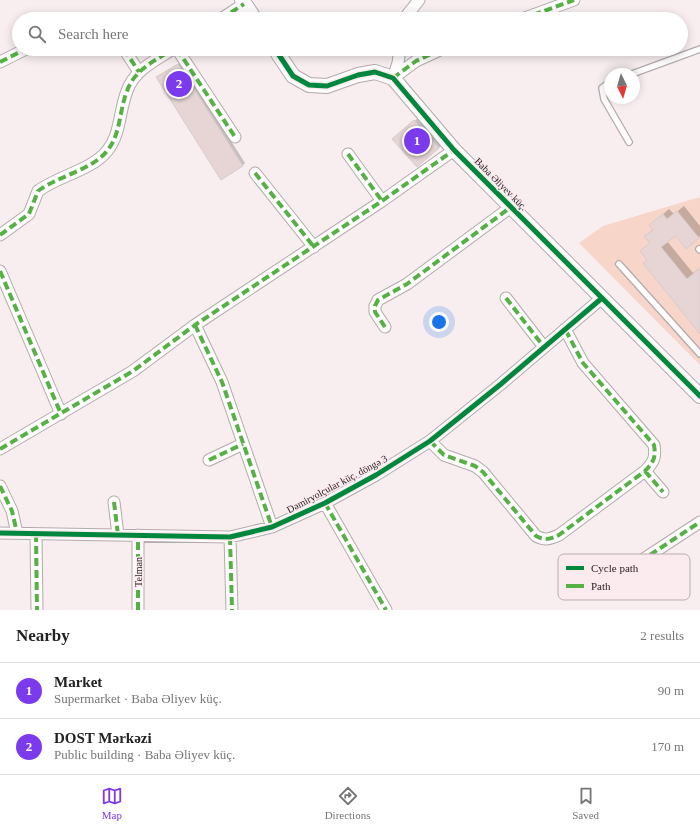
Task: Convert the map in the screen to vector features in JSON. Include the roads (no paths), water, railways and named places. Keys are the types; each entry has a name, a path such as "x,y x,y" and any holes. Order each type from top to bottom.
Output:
{"street":[{"path":"410,12 419,0"},
{"path":"541,12 574,0"},
{"path":"230,12 243,2 250,12"},
{"path":"0,62 12,56"},
{"path":"129,56 139,72"},
{"path":"0,236 29,214 38,191 92,163 106,154 115,139 127,91 139,72 163,56"},
{"path":"182,56 235,137"},
{"path":"280,56 293,76 309,85 326,86 358,75 375,72 393,78"},
{"path":"393,78 399,56"},
{"path":"393,78 416,61 427,56"},
{"name":"Baba Əliyev küç.","path":"393,78 454,150 700,396"},
{"path":"0,449 132,372 195,325 314,247 454,150"},
{"path":"348,154 382,201"},
{"path":"255,173 314,247"},
{"path":"385,327 375,312 375,306 378,300 407,284 511,207"},
{"path":"0,272 60,414"},
{"path":"506,298 544,347"},
{"name":"Dəmiryolçular küç. döngə 3","path":"0,533 230,536 272,527 325,503 376,475 430,440 602,298"},
{"path":"195,325 222,382 272,527"},
{"path":"430,440 444,454 475,466 483,472 536,536 543,539 550,539 559,535 646,471 653,464 656,455 654,445 583,362 564,329"},
{"path":"209,460 243,444"},
{"path":"646,471 663,492"},
{"path":"0,486 12,511 17,533"},
{"path":"114,502 118,534"},
{"path":"325,503 386,610"},
{"path":"651,554 700,522"},
{"path":"36,534 37,610"},
{"name":"Telman","path":"138,535 138,610"},
{"path":"230,536 232,610"}],"lane":[{"path":"688,53 700,49"},
{"path":"640,71 681,56"},
{"path":"604,86 602,88 604,99"},
{"path":"607,104 629,142"},
{"path":"619,264 700,354"}],"place":[{"name":"DOST Mərkəzi","path":"179,84"},
{"name":"Market","path":"417,141"}]}
